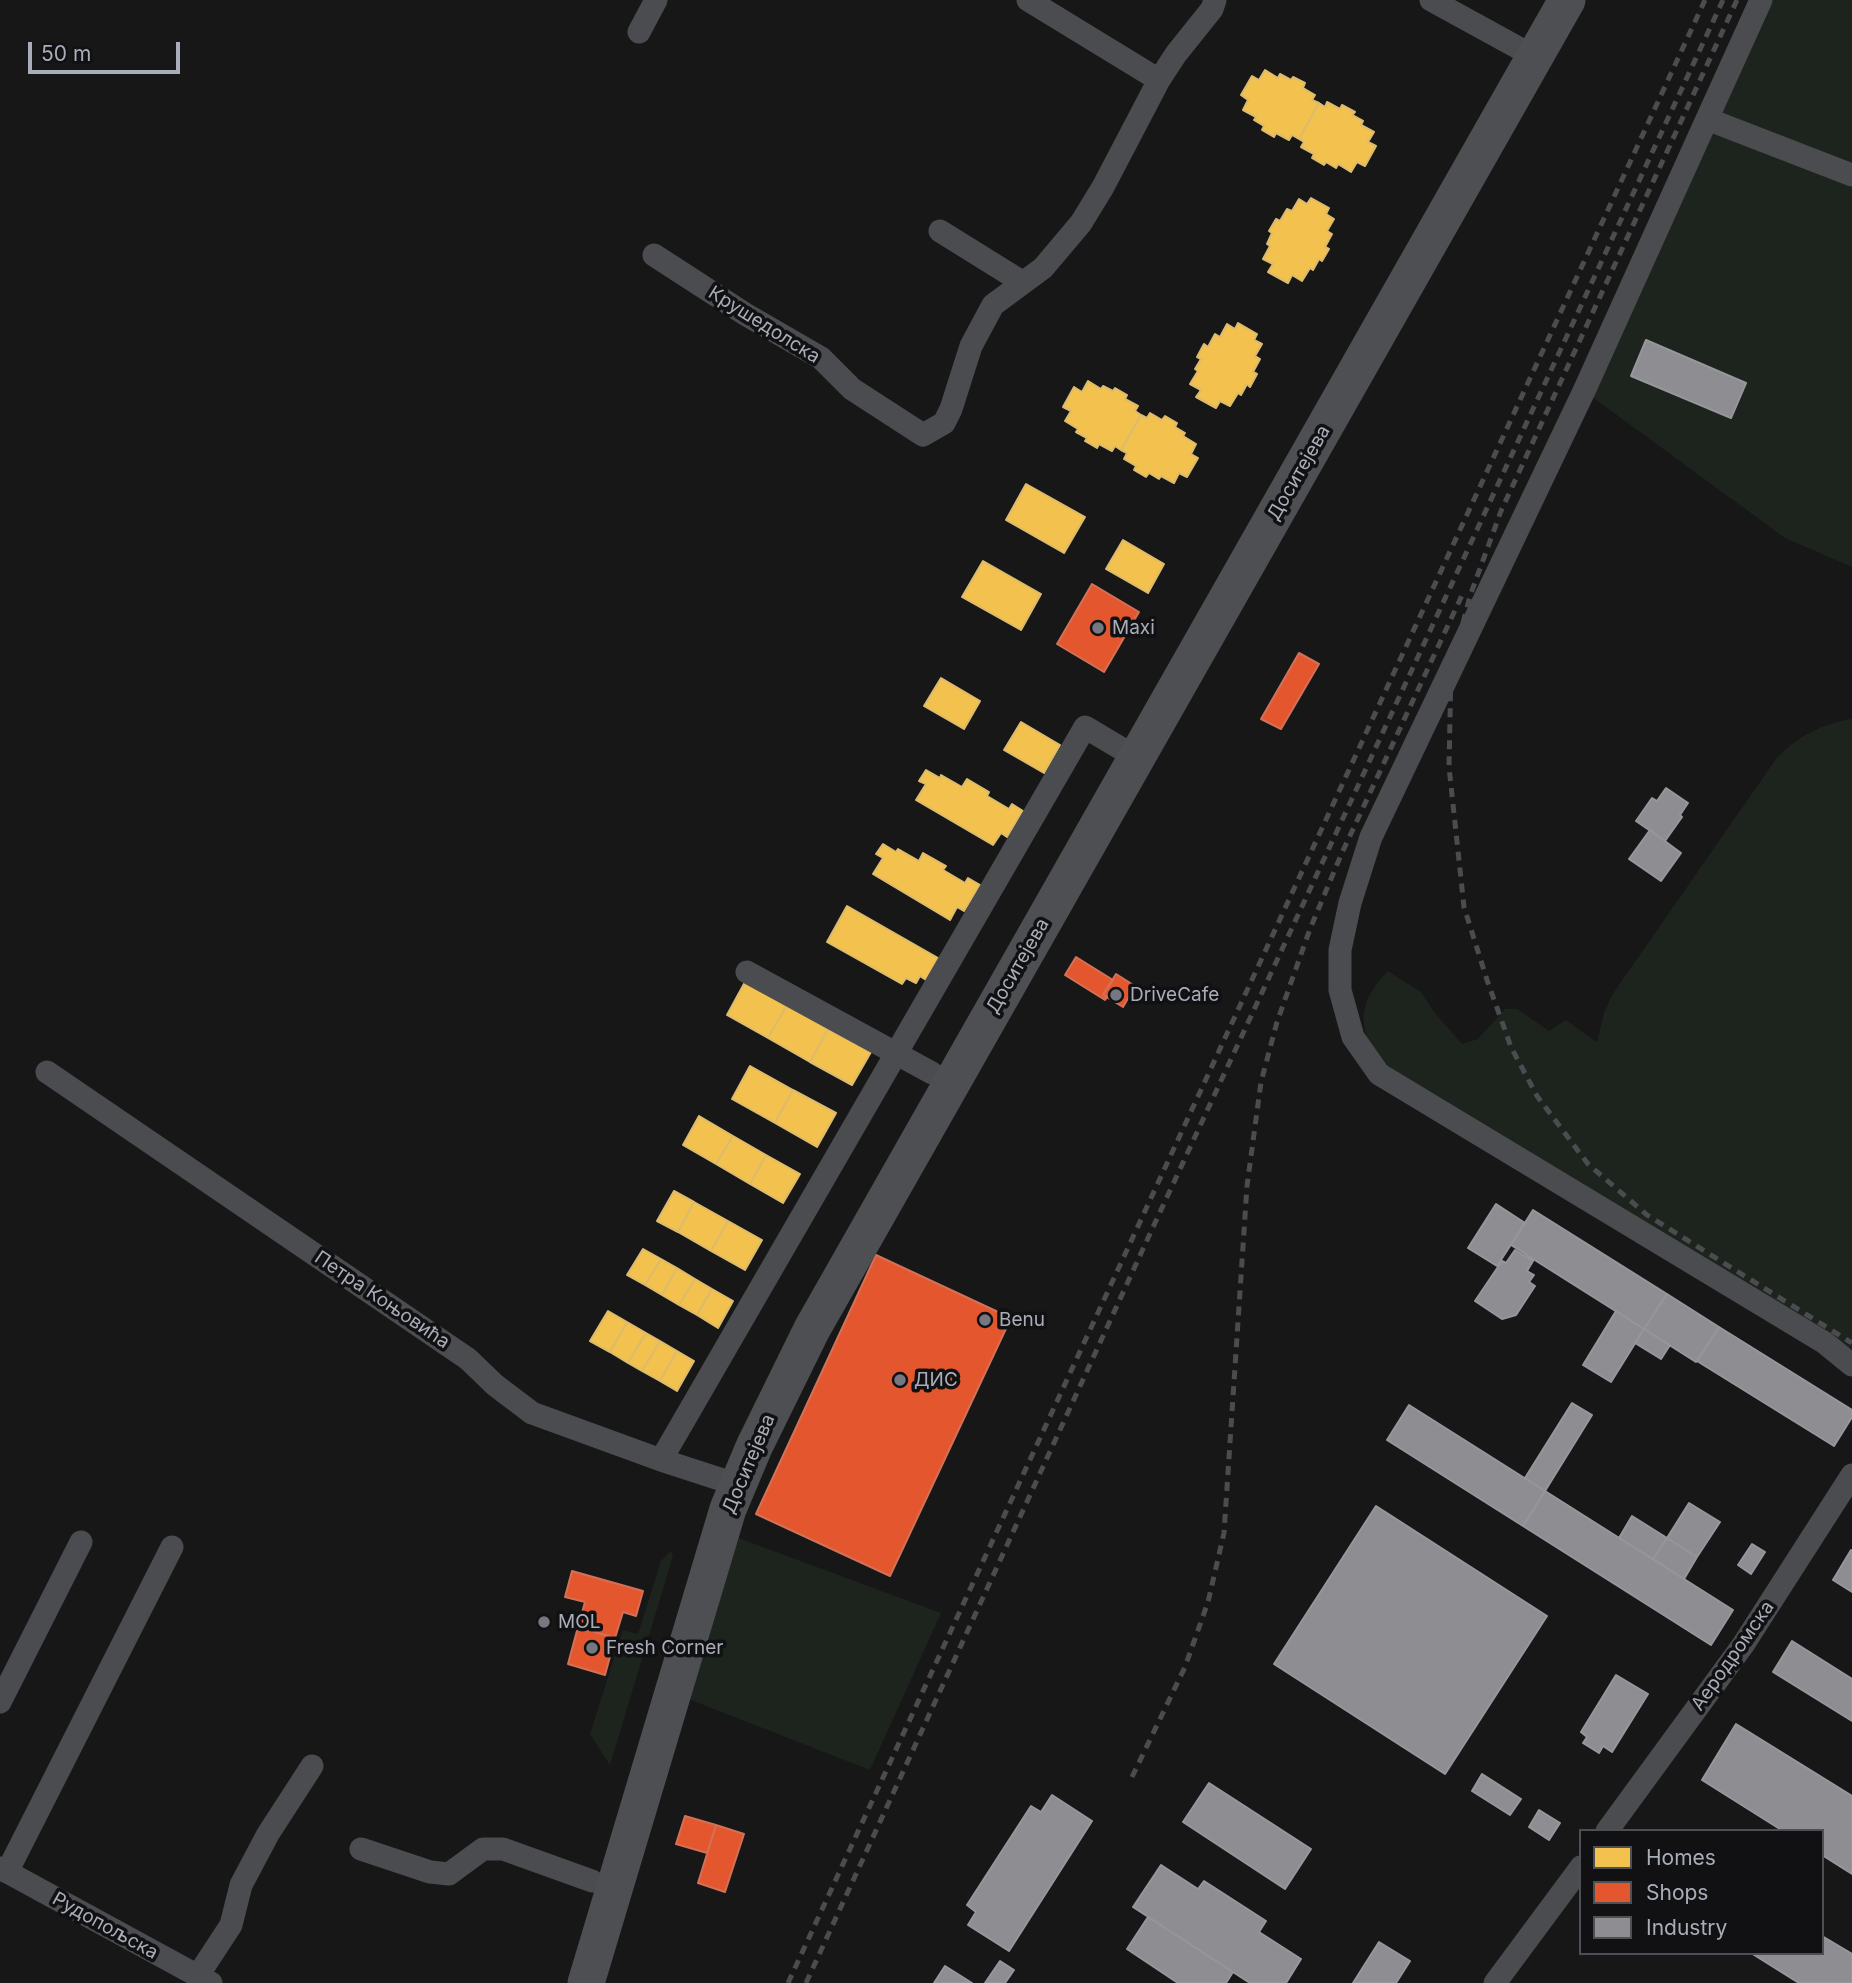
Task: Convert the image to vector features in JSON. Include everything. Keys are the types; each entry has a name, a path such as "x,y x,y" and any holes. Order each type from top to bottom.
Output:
{"main road":[{"name":"Доситејева","path":"1525,52 1542,0"},
{"name":"Доситејева","path":"562,1983 695,1540 774,1403 1127,752 1525,52 1567,0"},
{"name":"Доситејева","path":"586,1983 728,1509 727,1481 759,1382 932,1073 1127,752"}],"street":[{"path":"639,32 656,0"},
{"path":"1028,0 1159,80"},
{"name":"Крушедолска","path":"654,255 745,314 821,358 852,389 923,435 944,423 971,346 993,305 1043,268 1081,223 1159,80 1212,9 1215,0"},
{"path":"1431,0 1525,52"},
{"path":"1761,0 1584,391 1371,837 1350,903 1340,950 1340,990 1353,1037 1379,1074 1825,1343 1852,1366"},
{"path":"1707,119 1852,175"},
{"path":"940,231 1022,282"},
{"path":"661,1460 1084,727 1127,752"},
{"path":"747,972 932,1073"},
{"name":"Петра Коњовића","path":"47,1072 468,1359 526,1409 571,1429 727,1481"},
{"name":"Аеродромска","path":"1608,1829 1743,1645 1852,1475"},
{"path":"0,1702 81,1542"},
{"path":"4,1870 172,1547"},
{"path":"204,1980 231,1925 241,1885 268,1834 312,1766"},
{"path":"361,1849 430,1872 449,1874 484,1849 503,1849 592,1881"},
{"name":"Рудопољска","path":"4,1870 204,1980"},
{"path":"1495,1983 1579,1870"}],"shaded area":[{"path":"1761,0 1852,0 1852,567 1785,538 1584,391"},
{"path":"1852,719 1852,1358 1379,1074 1364,1020 1369,997 1388,971 1421,992 1434,1012 1462,1044 1478,1039 1505,1009 1517,1009 1549,1031 1566,1020 1597,1042 1604,1013 1612,995 1776,759 1811,732"},
{"path":"722,1532 941,1613 870,1770 673,1693"},
{"path":"671,1551 673,1556 610,1765 590,1734 623,1630 638,1634 661,1561"}],"building: Homes":[{"path":"1265,70 1278,78 1280,74 1305,83 1303,88 1315,95 1312,100 1319,103 1299,139 1292,135 1289,140 1276,133 1274,137 1262,130 1264,126 1254,120 1256,117 1243,110 1248,100 1241,95 1252,76 1259,80"},
{"path":"1327,102 1340,109 1342,105 1355,112 1352,115 1363,121 1361,125 1374,132 1368,142 1376,146 1365,166 1357,162 1351,172 1338,164 1336,168 1326,162 1324,165 1312,158 1314,154 1301,147 1304,142 1299,139 1319,103 1325,107"},
{"path":"1311,198 1329,208 1326,214 1334,219 1327,231 1332,234 1325,247 1329,249 1322,261 1319,259 1313,270 1310,268 1302,281 1292,275 1288,283 1268,272 1273,264 1263,259 1270,246 1267,244 1272,233 1269,231 1276,219 1280,221 1287,209 1292,211 1299,199 1307,204"},
{"path":"1238,323 1257,334 1254,340 1262,344 1255,356 1260,359 1253,372 1257,374 1250,387 1247,384 1230,406 1220,401 1216,408 1196,397 1201,390 1190,384 1198,371 1195,369 1201,359 1197,357 1204,344 1208,347 1215,334 1220,337 1227,324 1235,329"},
{"path":"1088,381 1101,389 1103,386 1113,391 1115,388 1127,395 1125,399 1138,406 1135,411 1141,415 1121,450 1115,446 1112,451 1099,444 1097,448 1085,441 1087,438 1076,432 1078,429 1065,421 1071,411 1063,407 1074,387 1082,392"},
{"path":"1150,413 1162,420 1165,416 1177,423 1175,427 1185,433 1183,436 1196,444 1191,454 1198,458 1187,477 1179,473 1174,483 1149,473 1146,477 1134,470 1136,466 1124,459 1127,453 1121,450 1141,415 1147,418"},
{"path":"1026,484 1085,517 1064,553 1006,520"},
{"path":"1123,540 1164,564 1148,593 1106,569"},
{"path":"983,561 1041,594 1021,630 962,597"},
{"path":"941,678 980,701 964,729 924,706"},
{"path":"1021,722 1060,745 1044,773 1004,750"},
{"path":"926,770 962,787 967,779 989,792 987,796 1009,809 1012,804 1023,811 1007,837 1001,833 993,845 916,800 926,784 919,781"},
{"path":"883,844 919,861 923,853 946,866 943,870 965,883 968,878 980,885 964,911 957,907 950,920 873,874 883,858 876,854"},
{"path":"847,906 938,958 926,980 920,976 916,983 906,978 902,984 827,942"},
{"path":"745,982 787,1005 768,1038 727,1015"},
{"path":"787,1005 828,1029 810,1062 768,1038"},
{"path":"828,1029 871,1052 852,1085 810,1062"},
{"path":"750,1066 793,1090 775,1123 732,1099"},
{"path":"793,1090 836,1113 817,1147 775,1123"},
{"path":"699,1116 733,1136 716,1164 683,1145"},
{"path":"733,1136 766,1155 750,1184 716,1164"},
{"path":"766,1155 800,1174 783,1203 750,1184"},
{"path":"674,1191 694,1202 678,1232 657,1221"},
{"path":"694,1202 728,1221 711,1251 678,1232"},
{"path":"728,1221 762,1240 745,1270 711,1251"},
{"path":"643,1249 661,1259 645,1285 627,1275"},
{"path":"661,1259 677,1268 662,1295 645,1285"},
{"path":"677,1268 695,1279 679,1305 662,1295"},
{"path":"695,1279 712,1289 697,1315 679,1305"},
{"path":"712,1289 733,1301 718,1328 697,1315"},
{"path":"608,1311 627,1322 610,1352 590,1341"},
{"path":"627,1322 646,1333 628,1363 610,1352"},
{"path":"646,1333 660,1341 642,1371 628,1363"},
{"path":"660,1341 677,1351 660,1381 642,1371"},
{"path":"677,1351 694,1361 677,1391 660,1381"}],"building: Shops":[{"path":"1092,584 1139,612 1104,672 1057,644"},
{"path":"1299,653 1319,664 1281,729 1261,719"},
{"path":"1076,957 1113,980 1103,995 1107,997 1105,1000 1065,975"},
{"path":"1116,974 1135,986 1123,1007 1103,995"},
{"name":"ДИС","path":"876,1255 1011,1318 890,1576 756,1514"},
{"path":"572,1571 643,1591 636,1616 623,1612 615,1638 578,1627 585,1602 565,1597"},
{"path":"578,1627 615,1638 605,1675 568,1664"},
{"path":"685,1816 716,1825 707,1853 676,1844"},
{"path":"716,1825 744,1834 725,1892 698,1883"}],"building: Industry":[{"path":"1646,340 1746,383 1731,418 1631,376"},
{"path":"1666,788 1688,803 1680,815 1682,817 1665,841 1636,821 1652,798 1657,801"},
{"path":"1650,830 1681,853 1661,881 1629,859"},
{"path":"1496,1204 1525,1223 1497,1266 1468,1248"},
{"path":"1533,1210 1667,1294 1644,1329 1511,1245"},
{"path":"1515,1250 1533,1261 1527,1271 1534,1275 1529,1282 1535,1286 1516,1315 1502,1319 1475,1301 1502,1261 1506,1263"},
{"path":"1667,1294 1719,1327 1696,1362 1644,1329"},
{"path":"1616,1311 1644,1329 1611,1382 1583,1365"},
{"path":"1719,1327 1852,1410 1852,1417 1834,1446 1697,1361"},
{"path":"1644,1329 1670,1345 1661,1359 1635,1343"},
{"path":"1572,1403 1592,1415 1545,1491 1525,1478"},
{"path":"1409,1405 1545,1491 1523,1526 1387,1440"},
{"path":"1545,1491 1733,1610 1711,1645 1523,1526"},
{"path":"1689,1503 1720,1522 1697,1557 1667,1538"},
{"path":"1376,1506 1547,1616 1445,1774 1274,1664"},
{"path":"1632,1516 1667,1538 1653,1559 1619,1538"},
{"path":"1667,1538 1697,1557 1684,1579 1653,1559"},
{"path":"1752,1544 1765,1552 1751,1574 1738,1565"},
{"path":"1852,1551 1852,1592 1833,1580"},
{"path":"1792,1641 1852,1679 1852,1721 1773,1672"},
{"path":"1616,1675 1648,1694 1612,1752 1603,1746 1599,1753 1583,1743 1587,1737 1581,1732"},
{"path":"1736,1724 1852,1796 1852,1874 1824,1856 1824,1829 1780,1829 1702,1780"},
{"path":"1482,1774 1521,1799 1510,1815 1472,1791"},
{"path":"1209,1783 1311,1849 1285,1889 1183,1822"},
{"path":"1052,1795 1092,1821 1009,1951 968,1925 976,1912 967,1905 1031,1806 1041,1812"},
{"path":"1539,1810 1560,1823 1549,1840 1529,1827"},
{"path":"1161,1865 1198,1889 1204,1881 1266,1921 1259,1932 1301,1959 1286,1983 1250,1983 1133,1907"},
{"path":"1148,1917 1233,1972 1226,1983 1178,1983 1127,1949"},
{"path":"1824,1937 1852,1954 1852,1983 1799,1983 1754,1955 1824,1955"},
{"path":"1379,1942 1410,1961 1396,1983 1353,1983"},
{"path":"1000,1961 1014,1970 1005,1983 985,1983"},
{"path":"945,1966 972,1983 934,1983"}],"railway":[{"path":"788,1983 1705,0"},
{"path":"806,1983 1154,1225 1723,0"},
{"path":"1737,0 1501,511 1470,596 1451,668 1449,767 1464,907 1511,1047 1537,1096 1588,1164 1647,1215 1852,1343"},
{"path":"1132,1777 1185,1667 1208,1602 1224,1533 1247,1186 1261,1082 1277,1022 1310,929 1341,855 1464,591"}],"place":[{"name":"Maxi","path":"1098,628"},
{"name":"DriveCafe","path":"1116,995"},
{"name":"Benu","path":"985,1320"},
{"name":"ДИС","path":"900,1380"},
{"name":"MOL","path":"544,1622"},
{"name":"Fresh Corner","path":"592,1648"}]}
